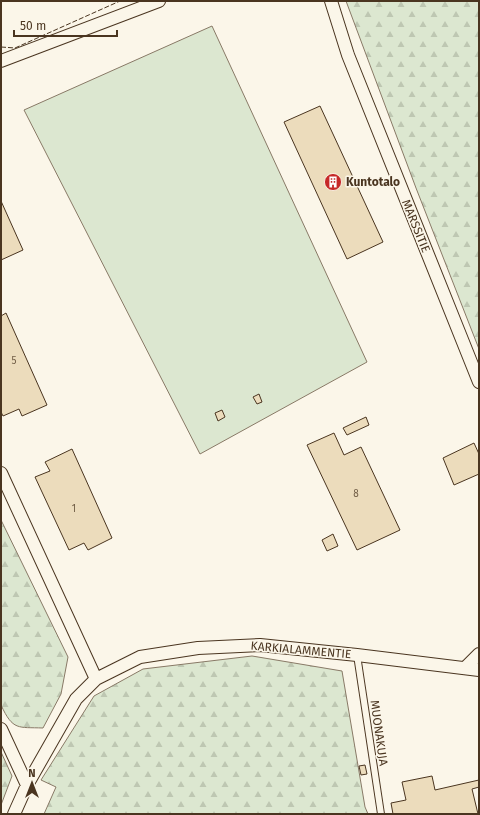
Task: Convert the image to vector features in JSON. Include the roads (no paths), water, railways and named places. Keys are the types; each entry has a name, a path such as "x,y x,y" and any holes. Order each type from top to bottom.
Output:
{"street":[{"path":"1,61 159,1"},
{"name":"MARSSITIE","path":"330,1 348,55 479,382"},
{"path":"1,473 96,679"},
{"name":"KARKIALAMMENTIE","path":"14,814 27,785 76,698 96,679 140,657 198,648 260,645 479,670"},
{"path":"465,668 479,654"},
{"path":"1,729 27,785"}],"lane":[{"name":"MUONAKUJA","path":"357,655 381,814"}],"place":[{"name":"Kuntotalo","path":"333,182"}]}
